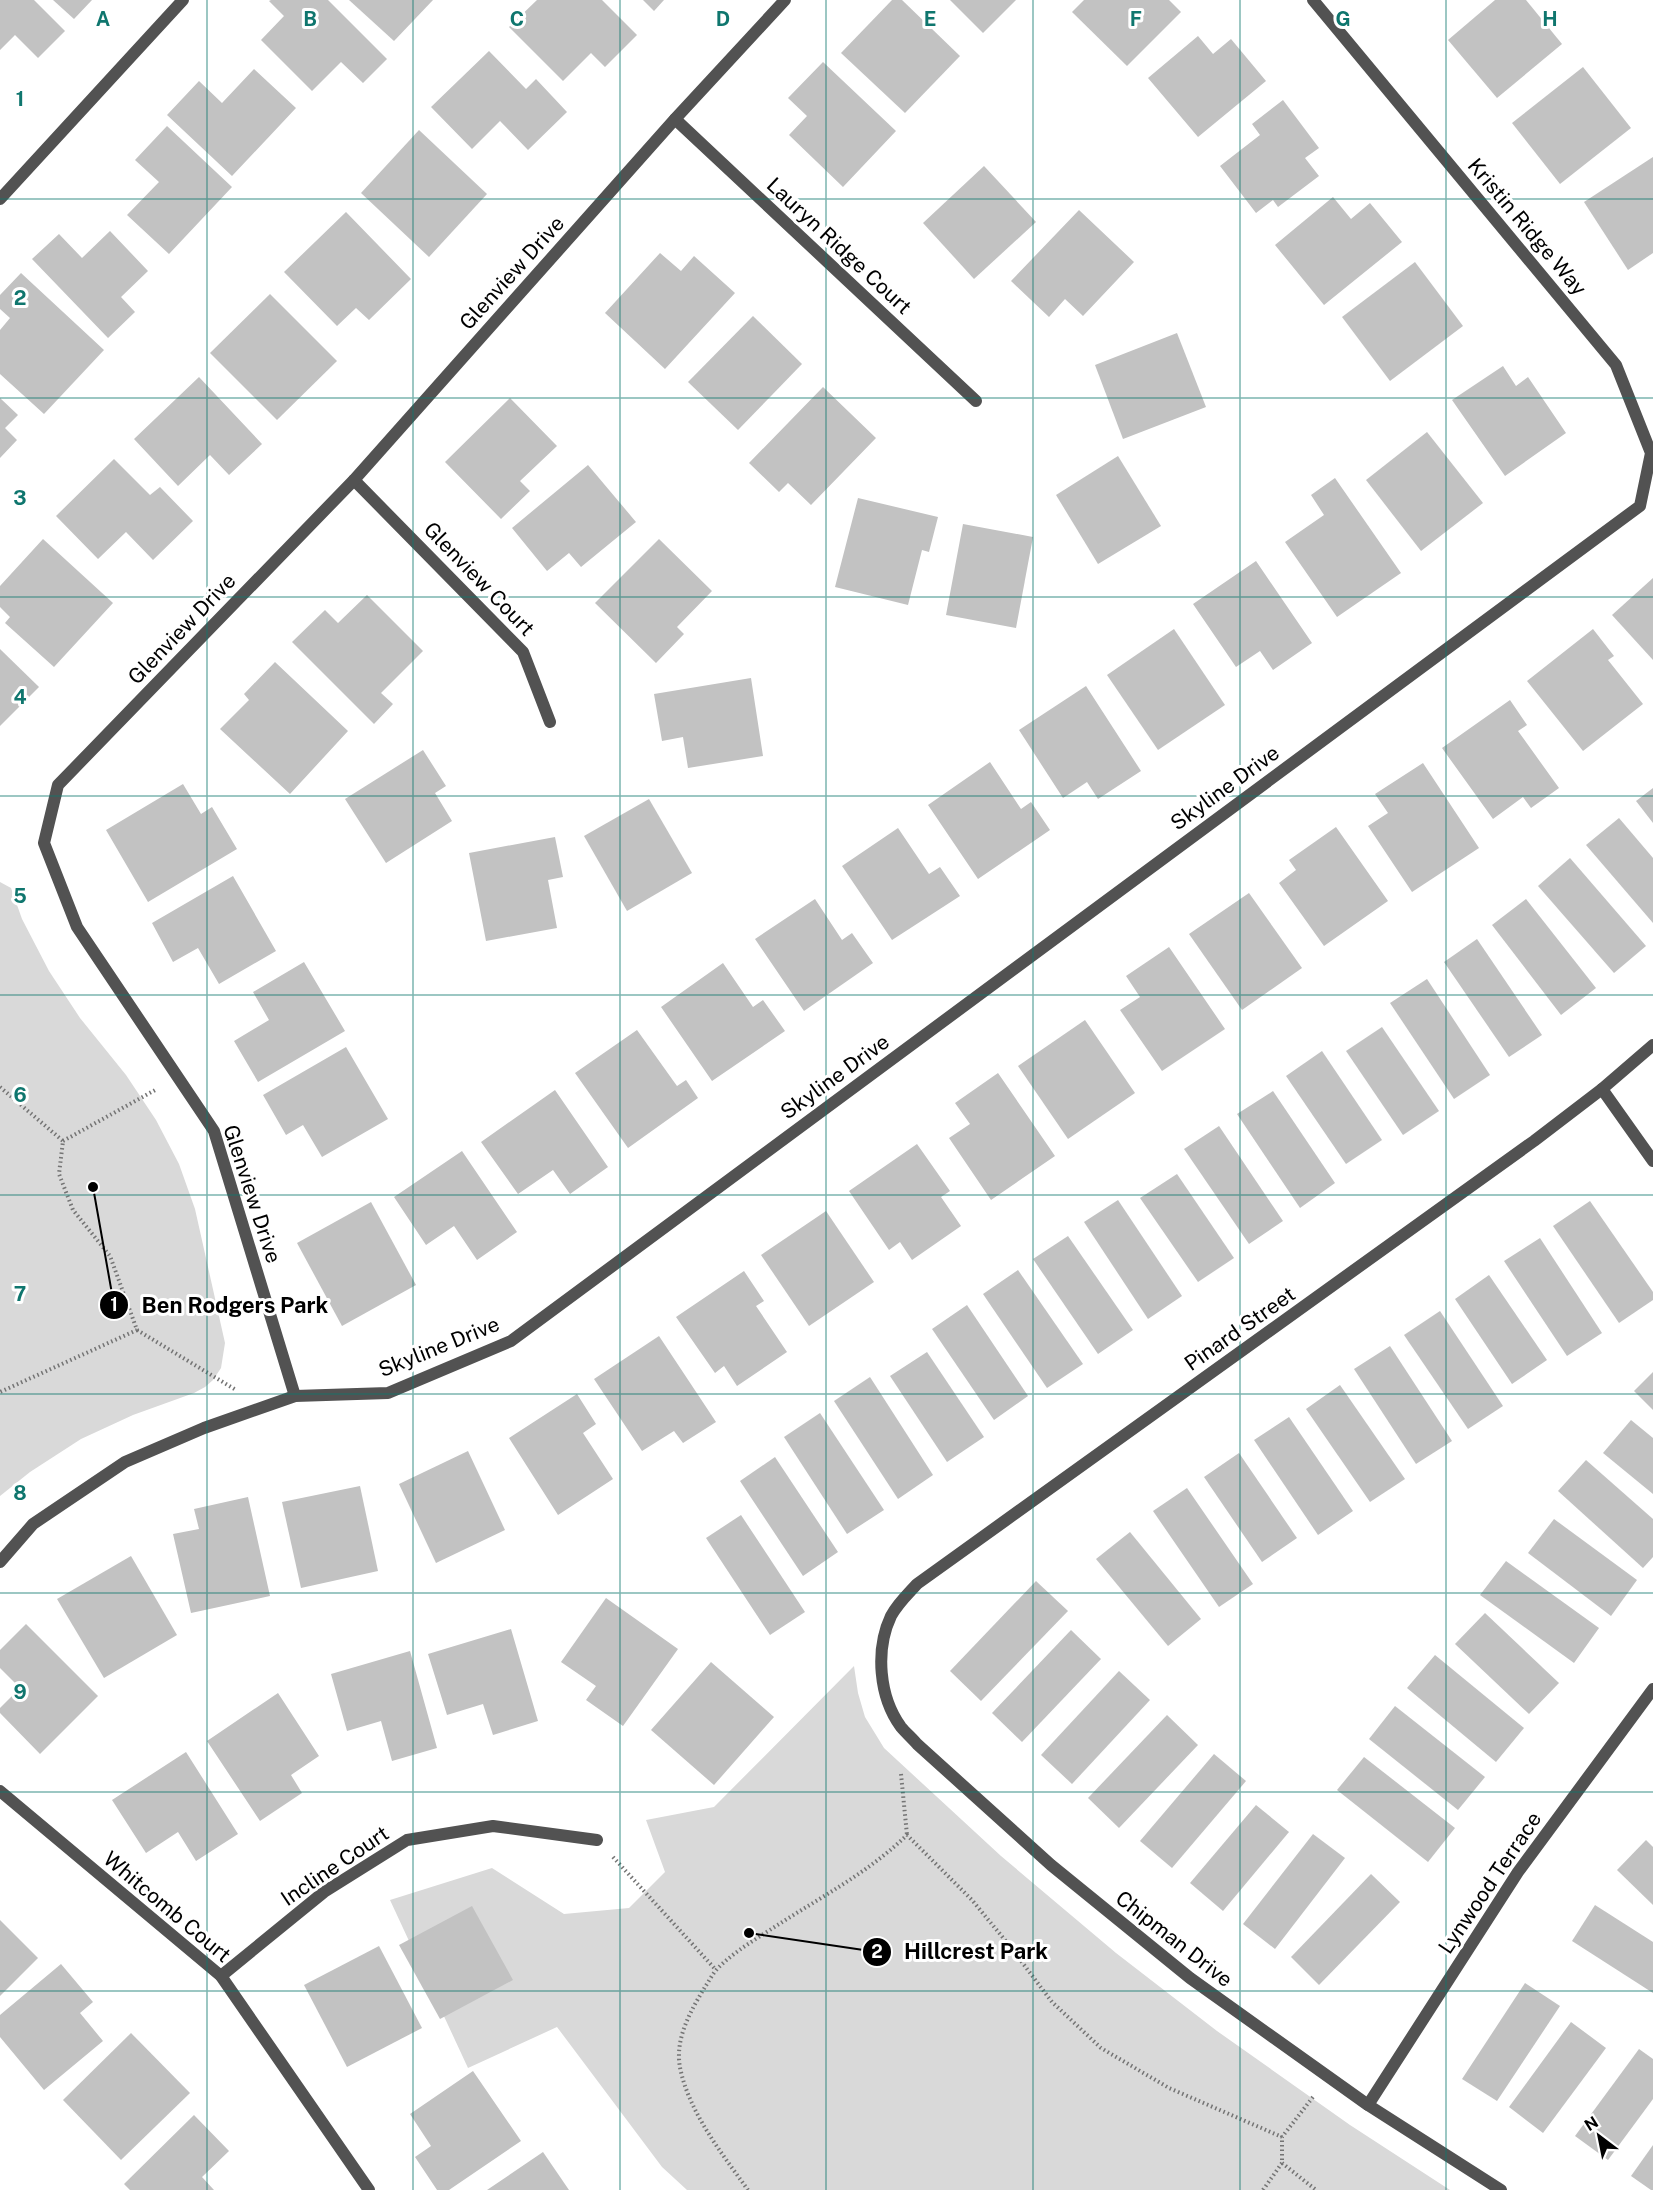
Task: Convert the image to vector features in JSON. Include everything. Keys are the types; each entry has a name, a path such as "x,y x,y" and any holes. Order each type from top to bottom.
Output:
{"street":[{"path":"0,199 183,0"},
{"name":"Glenview Drive","path":"295,1396 214,1131 77,927 44,843 58,785 354,480 675,119 785,0"},
{"name":"Kristin Ridge Way","path":"1312,0 1616,365 1652,453 1640,506"},
{"name":"Lauryn Ridge Court","path":"675,119 976,401"},
{"name":"Glenview Court","path":"354,480 523,652 550,722"},
{"name":"Skyline Drive","path":"0,1562 33,1524 125,1462 204,1428 295,1396 388,1393 511,1341 1640,506"},
{"name":"Pinard Street","path":"882,1664 883,1641 891,1617 902,1599 917,1584 1534,1142 1602,1089 1653,1045"},
{"path":"1602,1089 1653,1161"},
{"name":"Chipman Drive","path":"882,1664 883,1689 891,1711 901,1727 1051,1865 1190,1978 1368,2105 1501,2190"},
{"name":"Lynwood Terrace","path":"1368,2105 1518,1872 1653,1689"},
{"name":"Whitcomb Court","path":"0,1791 221,1977 369,2190"},
{"name":"Incline Court","path":"221,1977 324,1892 407,1840 493,1826 597,1840"}],"path":[{"path":"63,1141 178,1078"},
{"path":"0,1087 63,1141"},
{"path":"63,1141 59,1174 73,1210 110,1256 137,1330 264,1407"},
{"path":"0,1392 137,1330"},
{"path":"901,1774 907,1835 972,1900 1052,2002 1101,2048 1169,2088 1282,2137"},
{"path":"748,2190 706,2130 680,2070 681,2038 685,2024 716,1970 736,1951 871,1865 907,1835"},
{"path":"597,1840 716,1970"},
{"path":"1263,2190 1282,2163 1282,2137 1329,2078"},
{"path":"1282,2163 1316,2190"}],"shaded area":[{"path":"0,882 11,888 22,919 49,971 80,1018 126,1075 156,1120 179,1164 195,1209 225,1343 221,1368 205,1387 133,1415 81,1439 30,1472 0,1496"},
{"path":"854,1666 865,1717 884,1748 1001,1856 1116,1953 1217,2031 1350,2125 1450,2190 687,2190 662,2167 557,2027 468,2068 390,1900 492,1868 564,1914 629,1908 665,1872 646,1820 714,1807"}],"building":[{"path":"0,0 34,0 65,31 38,58 15,35 0,50"},
{"path":"53,0 92,0 74,19"},
{"path":"328,0 387,59 363,83 341,62 312,91 261,40 284,16 269,1"},
{"path":"349,0 433,0 394,41"},
{"path":"537,0 602,0 637,35 605,67 591,53 563,81 509,27"},
{"path":"643,0 664,0 654,11"},
{"path":"892,0 902,0 960,56 905,113 841,53"},
{"path":"950,0 1016,0 983,33"},
{"path":"1084,0 1169,0 1181,12 1127,66 1072,12"},
{"path":"1495,0 1526,0 1562,44 1497,98 1448,40"},
{"path":"1198,36 1213,54 1231,39 1266,81 1198,137 1148,78"},
{"path":"489,51 526,89 536,79 567,112 528,150 500,121 472,149 431,107"},
{"path":"823,62 896,131 843,187 789,135 807,116 788,98"},
{"path":"1583,67 1631,128 1560,184 1512,123"},
{"path":"254,69 296,108 232,176 167,115 199,81 222,103"},
{"path":"1283,100 1319,148 1305,158 1319,176 1278,207 1273,200 1256,213 1220,166 1260,135 1252,124"},
{"path":"167,126 232,187 169,254 127,215 159,182 135,160"},
{"path":"419,130 487,194 429,257 361,193"},
{"path":"1653,157 1653,253 1628,270 1584,202"},
{"path":"984,166 1036,222 974,279 923,223"},
{"path":"1333,197 1351,219 1370,203 1402,242 1324,305 1275,245"},
{"path":"1079,210 1134,262 1083,316 1065,299 1049,317 1011,281"},
{"path":"346,212 411,279 369,320 356,308 337,326 284,272"},
{"path":"110,231 148,271 121,297 135,312 108,338 32,259 59,234 82,258"},
{"path":"660,253 681,271 694,256 735,293 665,369 605,313"},
{"path":"1415,262 1463,326 1390,381 1342,317"},
{"path":"21,273 104,350 44,414 0,374 0,330 10,318 0,309 0,295"},
{"path":"270,294 337,361 277,420 210,353"},
{"path":"753,316 802,364 738,430 688,382"},
{"path":"1177,333 1206,407 1123,439 1095,365"},
{"path":"1503,366 1516,386 1528,377 1566,433 1505,476 1452,400"},
{"path":"199,377 262,444 229,475 210,455 178,486 134,439"},
{"path":"823,387 876,438 811,505 788,483 779,492 749,463"},
{"path":"0,398 18,415 5,428 17,440 0,458"},
{"path":"510,398 557,446 520,481 530,491 501,519 445,462"},
{"path":"1427,432 1483,503 1421,551 1366,480"},
{"path":"1118,456 1161,526 1098,564 1056,495"},
{"path":"114,459 150,495 160,487 193,521 153,560 126,532 98,559 56,516"},
{"path":"588,465 636,522 581,567 569,553 547,571 512,528"},
{"path":"1335,478 1401,573 1337,617 1285,542 1324,515 1311,495"},
{"path":"858,498 938,517 929,552 922,550 908,605 835,587"},
{"path":"963,524 1033,537 1016,628 946,615"},
{"path":"43,539 113,603 54,667 5,623 10,617 0,607 0,586"},
{"path":"659,539 712,591 677,627 684,634 656,663 595,603"},
{"path":"1256,561 1312,643 1273,670 1260,651 1236,667 1193,604"},
{"path":"1653,578 1653,660 1612,615"},
{"path":"367,595 423,651 381,693 393,704 374,724 292,642 325,610 338,623"},
{"path":"1174,629 1225,705 1158,750 1107,675"},
{"path":"1593,629 1614,656 1608,660 1643,704 1583,751 1527,681"},
{"path":"0,649 39,687 0,726"},
{"path":"275,662 348,731 290,794 220,729 249,700 244,694"},
{"path":"751,678 763,756 688,768 683,737 662,741 654,694"},
{"path":"1086,686 1141,771 1098,799 1087,782 1063,798 1019,730"},
{"path":"1510,700 1527,725 1518,731 1559,788 1531,808 1523,797 1493,819 1442,748"},
{"path":"423,750 446,786 435,793 452,821 386,863 345,799"},
{"path":"990,762 1021,809 1031,802 1050,830 978,879 928,805"},
{"path":"1423,763 1479,848 1412,892 1368,826 1388,813 1375,794"},
{"path":"183,784 201,814 212,807 237,849 148,902 106,830"},
{"path":"1653,788 1653,823 1636,801"},
{"path":"649,799 692,873 627,911 584,836"},
{"path":"1619,818 1653,858 1653,923 1586,845"},
{"path":"1336,827 1388,901 1324,946 1279,883 1296,870 1289,860"},
{"path":"898,828 929,874 940,867 960,896 892,940 842,866"},
{"path":"555,837 563,877 548,880 557,928 486,941 469,853"},
{"path":"1570,858 1646,946 1614,973 1538,886"},
{"path":"233,876 276,951 219,984 198,948 173,962 152,923"},
{"path":"1249,893 1302,968 1242,1010 1189,934"},
{"path":"815,899 842,940 852,933 873,963 804,1011 755,939"},
{"path":"1526,899 1596,988 1561,1015 1492,925"},
{"path":"1477,939 1542,1035 1509,1057 1444,962"},
{"path":"1169,947 1225,1029 1162,1071 1120,1010 1140,997 1126,976"},
{"path":"304,962 345,1031 258,1082 234,1041 269,1020 253,992"},
{"path":"723,963 753,1007 763,1000 785,1031 712,1081 661,1007"},
{"path":"1427,979 1490,1075 1454,1099 1390,1003"},
{"path":"1085,1020 1135,1093 1068,1139 1018,1066"},
{"path":"1382,1027 1439,1111 1403,1135 1346,1051"},
{"path":"637,1030 677,1086 686,1080 698,1098 628,1148 575,1073"},
{"path":"346,1047 388,1119 322,1157 303,1125 286,1135 263,1095"},
{"path":"1322,1051 1382,1140 1346,1164 1286,1076"},
{"path":"998,1073 1055,1156 991,1200 949,1138 970,1124 955,1103"},
{"path":"555,1090 608,1167 570,1194 553,1170 518,1194 481,1142"},
{"path":"1273,1091 1335,1183 1300,1208 1237,1114"},
{"path":"1219,1126 1283,1221 1249,1244 1184,1149"},
{"path":"917,1144 950,1191 941,1197 961,1226 912,1260 900,1242 889,1250 849,1191"},
{"path":"462,1151 517,1232 477,1260 454,1226 426,1245 394,1197"},
{"path":"1177,1174 1234,1258 1198,1282 1140,1198"},
{"path":"1118,1200 1182,1296 1148,1319 1084,1222"},
{"path":"1590,1201 1653,1292 1653,1300 1619,1323 1553,1226"},
{"path":"371,1202 416,1285 342,1326 297,1243"},
{"path":"826,1211 874,1282 809,1326 761,1255"},
{"path":"1068,1236 1133,1330 1098,1354 1033,1259"},
{"path":"1540,1238 1602,1333 1567,1356 1504,1261"},
{"path":"1018,1270 1083,1364 1047,1388 983,1294"},
{"path":"744,1271 764,1301 756,1306 787,1352 737,1386 724,1366 715,1373 676,1317"},
{"path":"1489,1275 1547,1360 1512,1384 1455,1299"},
{"path":"967,1305 1028,1396 994,1420 932,1329"},
{"path":"1440,1311 1503,1406 1468,1429 1404,1335"},
{"path":"659,1336 716,1422 683,1443 674,1431 642,1451 594,1379"},
{"path":"1390,1346 1452,1441 1416,1464 1354,1369"},
{"path":"927,1352 984,1437 947,1462 890,1376"},
{"path":"1653,1372 1653,1410 1634,1391"},
{"path":"870,1377 933,1475 898,1499 834,1401"},
{"path":"1340,1385 1405,1479 1370,1502 1306,1409"},
{"path":"577,1394 596,1424 583,1433 613,1479 558,1515 509,1438"},
{"path":"820,1413 884,1510 847,1534 784,1437"},
{"path":"1289,1417 1353,1511 1318,1535 1254,1440"},
{"path":"1631,1420 1653,1438 1653,1494 1603,1453"},
{"path":"468,1451 505,1530 436,1563 399,1484"},
{"path":"1239,1453 1297,1538 1262,1562 1204,1477"},
{"path":"775,1457 838,1552 803,1576 740,1481"},
{"path":"1586,1460 1653,1519 1653,1557 1643,1568 1558,1491"},
{"path":"360,1486 378,1571 301,1588 282,1502"},
{"path":"1187,1488 1253,1584 1219,1607 1153,1511"},
{"path":"248,1497 270,1596 191,1613 173,1534 199,1529 194,1509"},
{"path":"741,1515 805,1612 770,1635 706,1538"},
{"path":"1554,1519 1637,1580 1611,1616 1528,1553"},
{"path":"1130,1532 1201,1619 1168,1646 1096,1559"},
{"path":"131,1556 177,1635 104,1678 57,1599"},
{"path":"1506,1561 1599,1628 1574,1663 1480,1595"},
{"path":"1036,1581 1068,1611 981,1701 950,1671"},
{"path":"606,1598 678,1649 623,1726 586,1700 596,1686 561,1662"},
{"path":"1485,1613 1559,1683 1529,1714 1455,1644"},
{"path":"26,1624 98,1696 40,1754 0,1713 0,1708 20,1688 0,1668 0,1650"},
{"path":"511,1629 538,1721 493,1735 483,1704 447,1715 428,1654"},
{"path":"1071,1630 1101,1659 1022,1742 992,1713"},
{"path":"410,1651 437,1748 392,1761 381,1721 347,1731 331,1674"},
{"path":"1435,1655 1524,1728 1496,1762 1407,1688"},
{"path":"711,1662 774,1717 714,1785 651,1730"},
{"path":"1119,1671 1150,1700 1072,1784 1041,1755"},
{"path":"278,1693 319,1756 291,1775 302,1793 260,1821 207,1741"},
{"path":"1395,1706 1485,1777 1458,1810 1369,1739"},
{"path":"1167,1715 1198,1745 1119,1828 1088,1798"},
{"path":"186,1752 238,1834 196,1861 178,1832 146,1853 112,1800"},
{"path":"1214,1754 1246,1781 1172,1868 1140,1841"},
{"path":"1364,1757 1455,1828 1428,1862 1337,1790"},
{"path":"1256,1805 1289,1832 1223,1911 1190,1883"},
{"path":"1313,1834 1345,1858 1275,1949 1243,1924"},
{"path":"1646,1840 1653,1847 1653,1905 1617,1870"},
{"path":"1371,1874 1400,1902 1319,1985 1291,1957"},
{"path":"1595,1905 1653,1942 1653,1993 1572,1941"},
{"path":"472,1906 513,1980 440,2019 399,1945"},
{"path":"0,1920 38,1958 0,1996"},
{"path":"379,1946 422,2028 347,2067 304,1985"},
{"path":"61,1964 93,2002 80,2013 103,2041 44,2090 0,2037 0,2015"},
{"path":"1525,1983 1560,2006 1497,2101 1462,2079"},
{"path":"1571,2022 1606,2048 1543,2133 1509,2107"},
{"path":"131,2033 190,2093 121,2160 63,2100"},
{"path":"1639,2049 1653,2059 1653,2099 1608,2160 1575,2136"},
{"path":"473,2071 521,2141 449,2190 437,2190 415,2157 431,2146 410,2114"},
{"path":"194,2115 229,2151 202,2177 214,2190 130,2190 124,2184"},
{"path":"1653,2145 1653,2190 1651,2190 1631,2176"},
{"path":"543,2152 569,2190 487,2190"}],"place":[{"name":"Ben Rodgers Park","path":"93,1187"},
{"name":"Hillcrest Park","path":"749,1933"}]}
